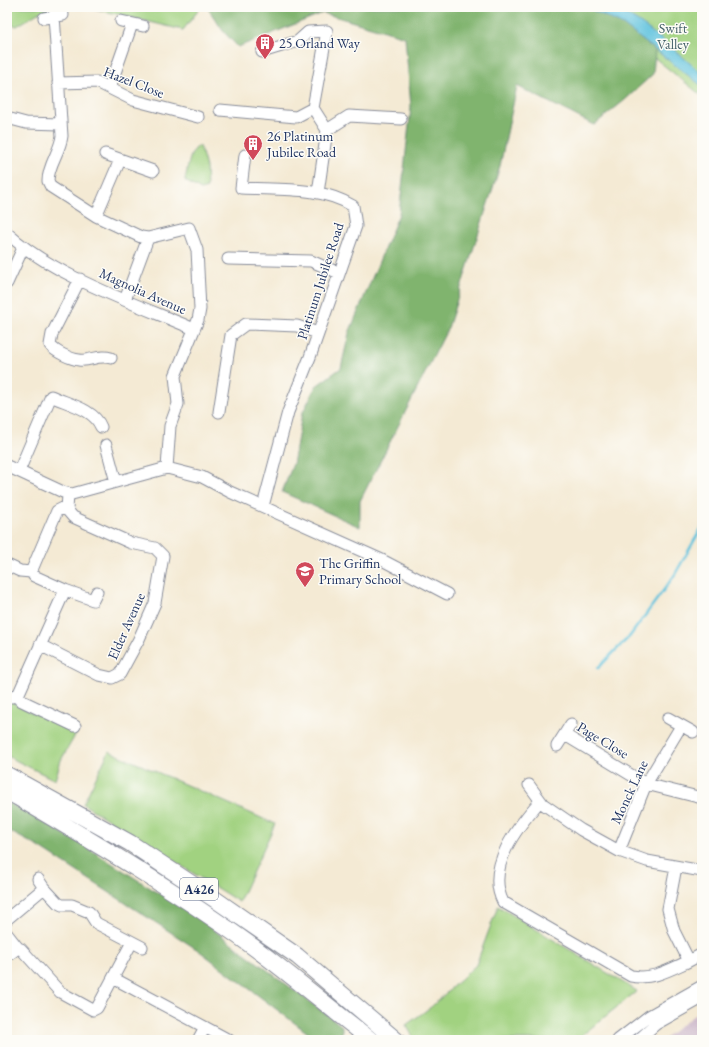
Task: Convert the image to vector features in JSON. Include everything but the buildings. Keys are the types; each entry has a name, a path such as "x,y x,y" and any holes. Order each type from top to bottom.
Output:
{"highway":[{"name":"A426","path":"7,775 130,843 216,900 297,956 387,1032"},
{"name":"A426","path":"7,791 88,838 252,946 369,1039"}],"street":[{"path":"54,16 62,136 60,148 50,167 48,182 51,187 96,216 141,237 148,238 189,228 197,250 199,268 200,308 198,320 194,329"},
{"path":"110,87 132,24"},
{"path":"262,52 298,41 308,32 327,31 313,108 327,130 318,193"},
{"name":"Hazel Close","path":"58,83 97,82 110,87 133,100 198,117"},
{"path":"220,110 296,117 313,108"},
{"path":"327,130 349,116 401,119"},
{"path":"7,118 26,123 60,124"},
{"path":"105,154 153,171"},
{"name":"Platinum Jubilee Road","path":"245,155 241,188 318,193 341,198 353,206 356,226 288,412 263,506"},
{"path":"96,216 120,160"},
{"name":"Magnolia Avenue","path":"7,233 23,248 80,279 194,329 175,376 178,404 170,426 167,468"},
{"path":"125,300 148,238"},
{"path":"7,283 23,248"},
{"path":"228,259 311,261 339,273"},
{"path":"80,279 52,334 50,345 56,351 79,360 99,356 111,358"},
{"path":"219,412 230,335 246,324 297,326 318,333"},
{"path":"19,471 51,396 88,413 98,420 101,427"},
{"path":"106,445 116,482"},
{"path":"7,466 68,494 167,468 202,477 230,492 370,554 447,594"},
{"path":"31,572 57,511 67,506 68,494"},
{"name":"Elder Avenue","path":"40,645 98,675 112,678 120,674 140,639 155,603 163,556 160,551 155,548 131,543 72,517 66,510 67,506"},
{"path":"7,565 20,571 31,572 34,576 65,590 93,600 97,592"},
{"path":"11,696 22,688 65,590"},
{"path":"11,696 75,726"},
{"path":"668,718 693,732"},
{"path":"557,746 571,724"},
{"name":"Monck Lane","path":"619,851 646,784 681,726"},
{"name":"Page Close","path":"565,735 646,784 702,798"},
{"path":"529,785 540,801 581,830 619,851 647,861 676,867 702,870"},
{"path":"540,801 520,823 506,848 496,880 498,893 503,902 631,976 640,978 662,974 702,954"},
{"path":"676,867 668,909 674,931 689,961"},
{"path":"7,919 41,883 58,903 62,905 72,904 89,912 96,923 137,945 112,978 96,1008 92,1010 60,992 21,949 18,948 7,934"},
{"path":"7,956 18,948"},
{"path":"112,978 229,1040"},
{"path":"618,1040 648,1016 702,986"},
{"path":"638,1040 656,1024 702,998"},
{"path":"198,1040 205,1027"}],"shaded area":[{"path":"702,1009 702,1040 663,1040 699,1011"}],"green space":[{"path":"7,7 64,7 38,13 17,26 7,24"},
{"path":"87,7 201,7 183,30"},
{"path":"207,7 602,7 656,40 653,74 625,100 594,125 517,86 500,166 448,328 360,501 360,527 282,492 293,464 302,414 316,386 341,368 349,333 399,214 411,107 405,37 323,13 238,47 223,31"},
{"name":"Swift Valley","path":"564,7 702,7 702,96 646,51"},
{"path":"200,146 206,167 207,188 201,190 185,181 191,155 196,148"},
{"path":"11,702 76,734 61,760 55,780 7,756 7,703"},
{"path":"109,751 275,824 239,902 83,804"},
{"path":"7,802 80,843 202,921 342,1026 342,1038 339,1040 317,1040 198,950 39,847 7,830"},
{"path":"498,906 637,991 576,1040 415,1040 406,1025 431,1007 476,965"}],"water":[{"path":"586,7 610,7 632,18 671,47 702,74 702,86 623,25"}],"waterway":[{"path":"598,668 630,636 674,576 702,527"}],"place":[{"name":"25 Orland Way","path":"265,60"},
{"name":"26 Platinum Jubilee Road","path":"253,161"},
{"name":"The Griffin Primary School","path":"305,588"}]}
